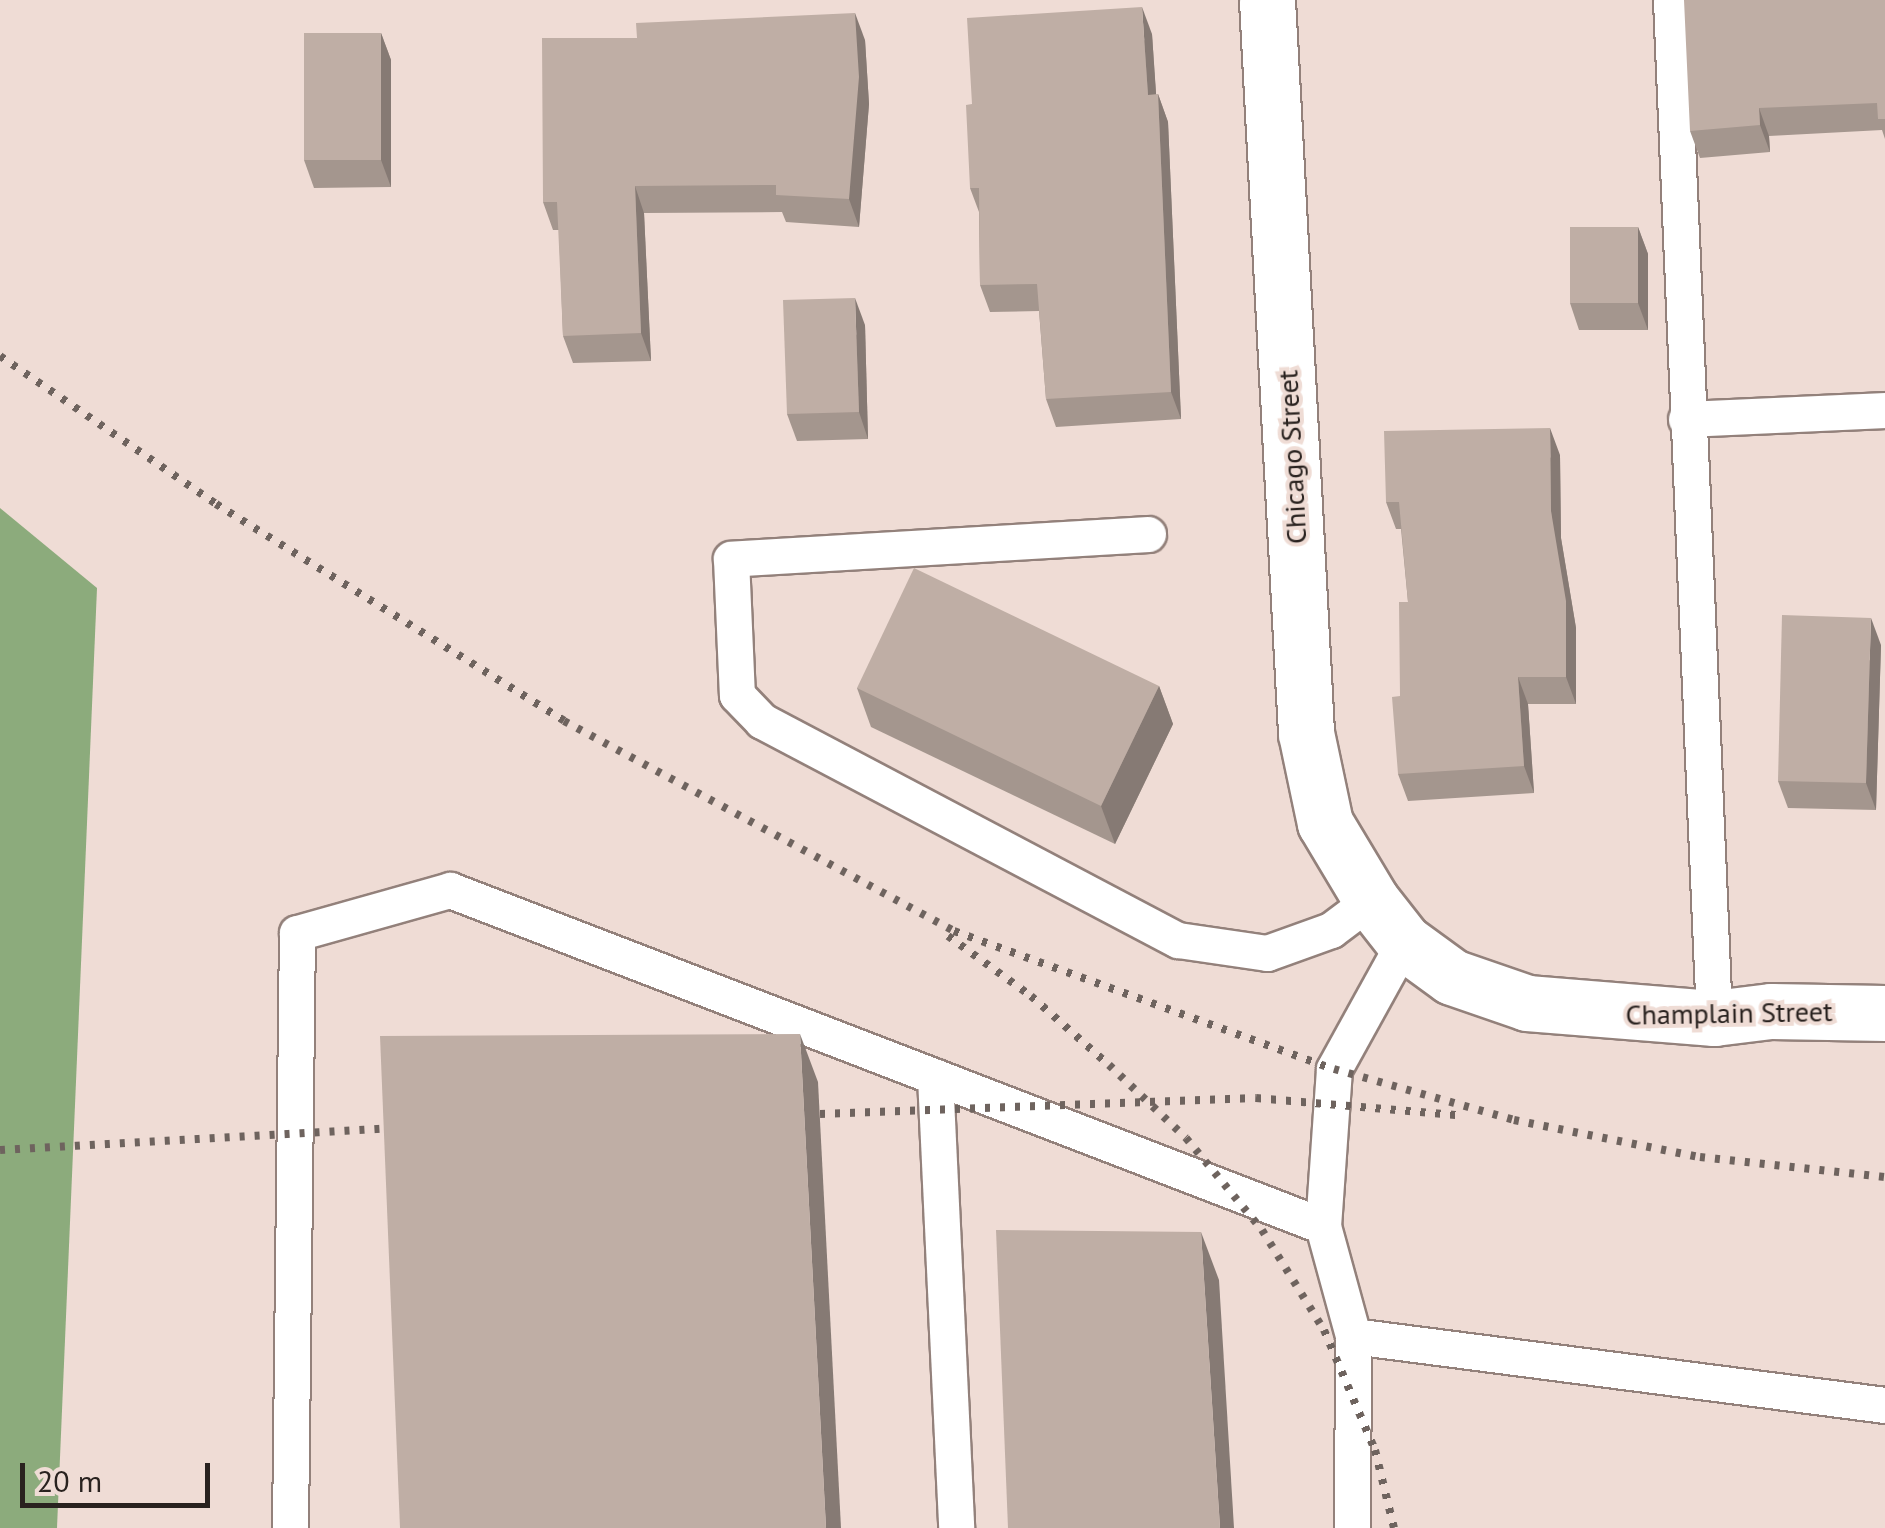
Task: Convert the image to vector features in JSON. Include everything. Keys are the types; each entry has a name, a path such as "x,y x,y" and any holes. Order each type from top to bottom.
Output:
{"street":[{"name":"Chicago Street","path":"1267,0 1306,733 1325,823 1371,900"},
{"name":"Champlain Street","path":"1371,900 1404,942 1452,977 1526,1004 1714,1018 1772,1011 1885,1013"}],"lane":[{"path":"1672,0 1686,419 1714,1018"},
{"path":"1686,419 1885,410"},
{"path":"1148,534 730,560 738,694 762,721 1178,940 1267,953 1331,930 1371,900"},
{"path":"290,1528 297,933 450,890 1323,1226"},
{"path":"1352,1528 1353,1336 1323,1226 1334,1069 1404,942"},
{"path":"935,1077 956,1528"},
{"path":"1353,1336 1885,1405"}],"green space":[{"path":"0,508 97,588 57,1528 0,1528"}],"building":[{"path":"1684,0 1885,0 1885,119 1878,119 1877,103 1759,108 1760,125 1690,131"},
{"path":"1142,7 1148,95 1158,94 1171,392 1046,399 1037,284 980,285 979,188 970,188 966,105 972,104 967,18"},
{"path":"855,13 859,77 849,199 776,195 776,185 635,186 641,333 563,336 557,202 543,202 542,38 637,38 636,23"},
{"path":"304,33 381,33 381,160 304,160"},
{"path":"1570,227 1638,227 1638,303 1570,303"},
{"path":"855,298 859,412 787,414 783,300"},
{"path":"1550,428 1551,511 1566,601 1566,677 1518,677 1524,766 1398,774 1392,697 1400,696 1399,602 1408,602 1399,502 1386,502 1384,431"},
{"path":"914,568 1159,686 1101,806 857,688"},
{"path":"1782,615 1871,618 1866,783 1778,781"},
{"path":"800,1034 826,1528 400,1528 380,1036"},
{"path":"996,1230 1201,1232 1220,1528 1008,1528"}],"railway":[{"path":"0,356 216,504 564,721 954,931 1334,1069 1514,1120 1700,1157 1885,1177"},
{"path":"948,936 1031,996 1109,1065 1186,1138 1262,1230 1324,1330 1375,1450 1394,1528"},
{"path":"820,1114 1256,1098 1464,1116"},
{"path":"0,1150 399,1128"}]}
